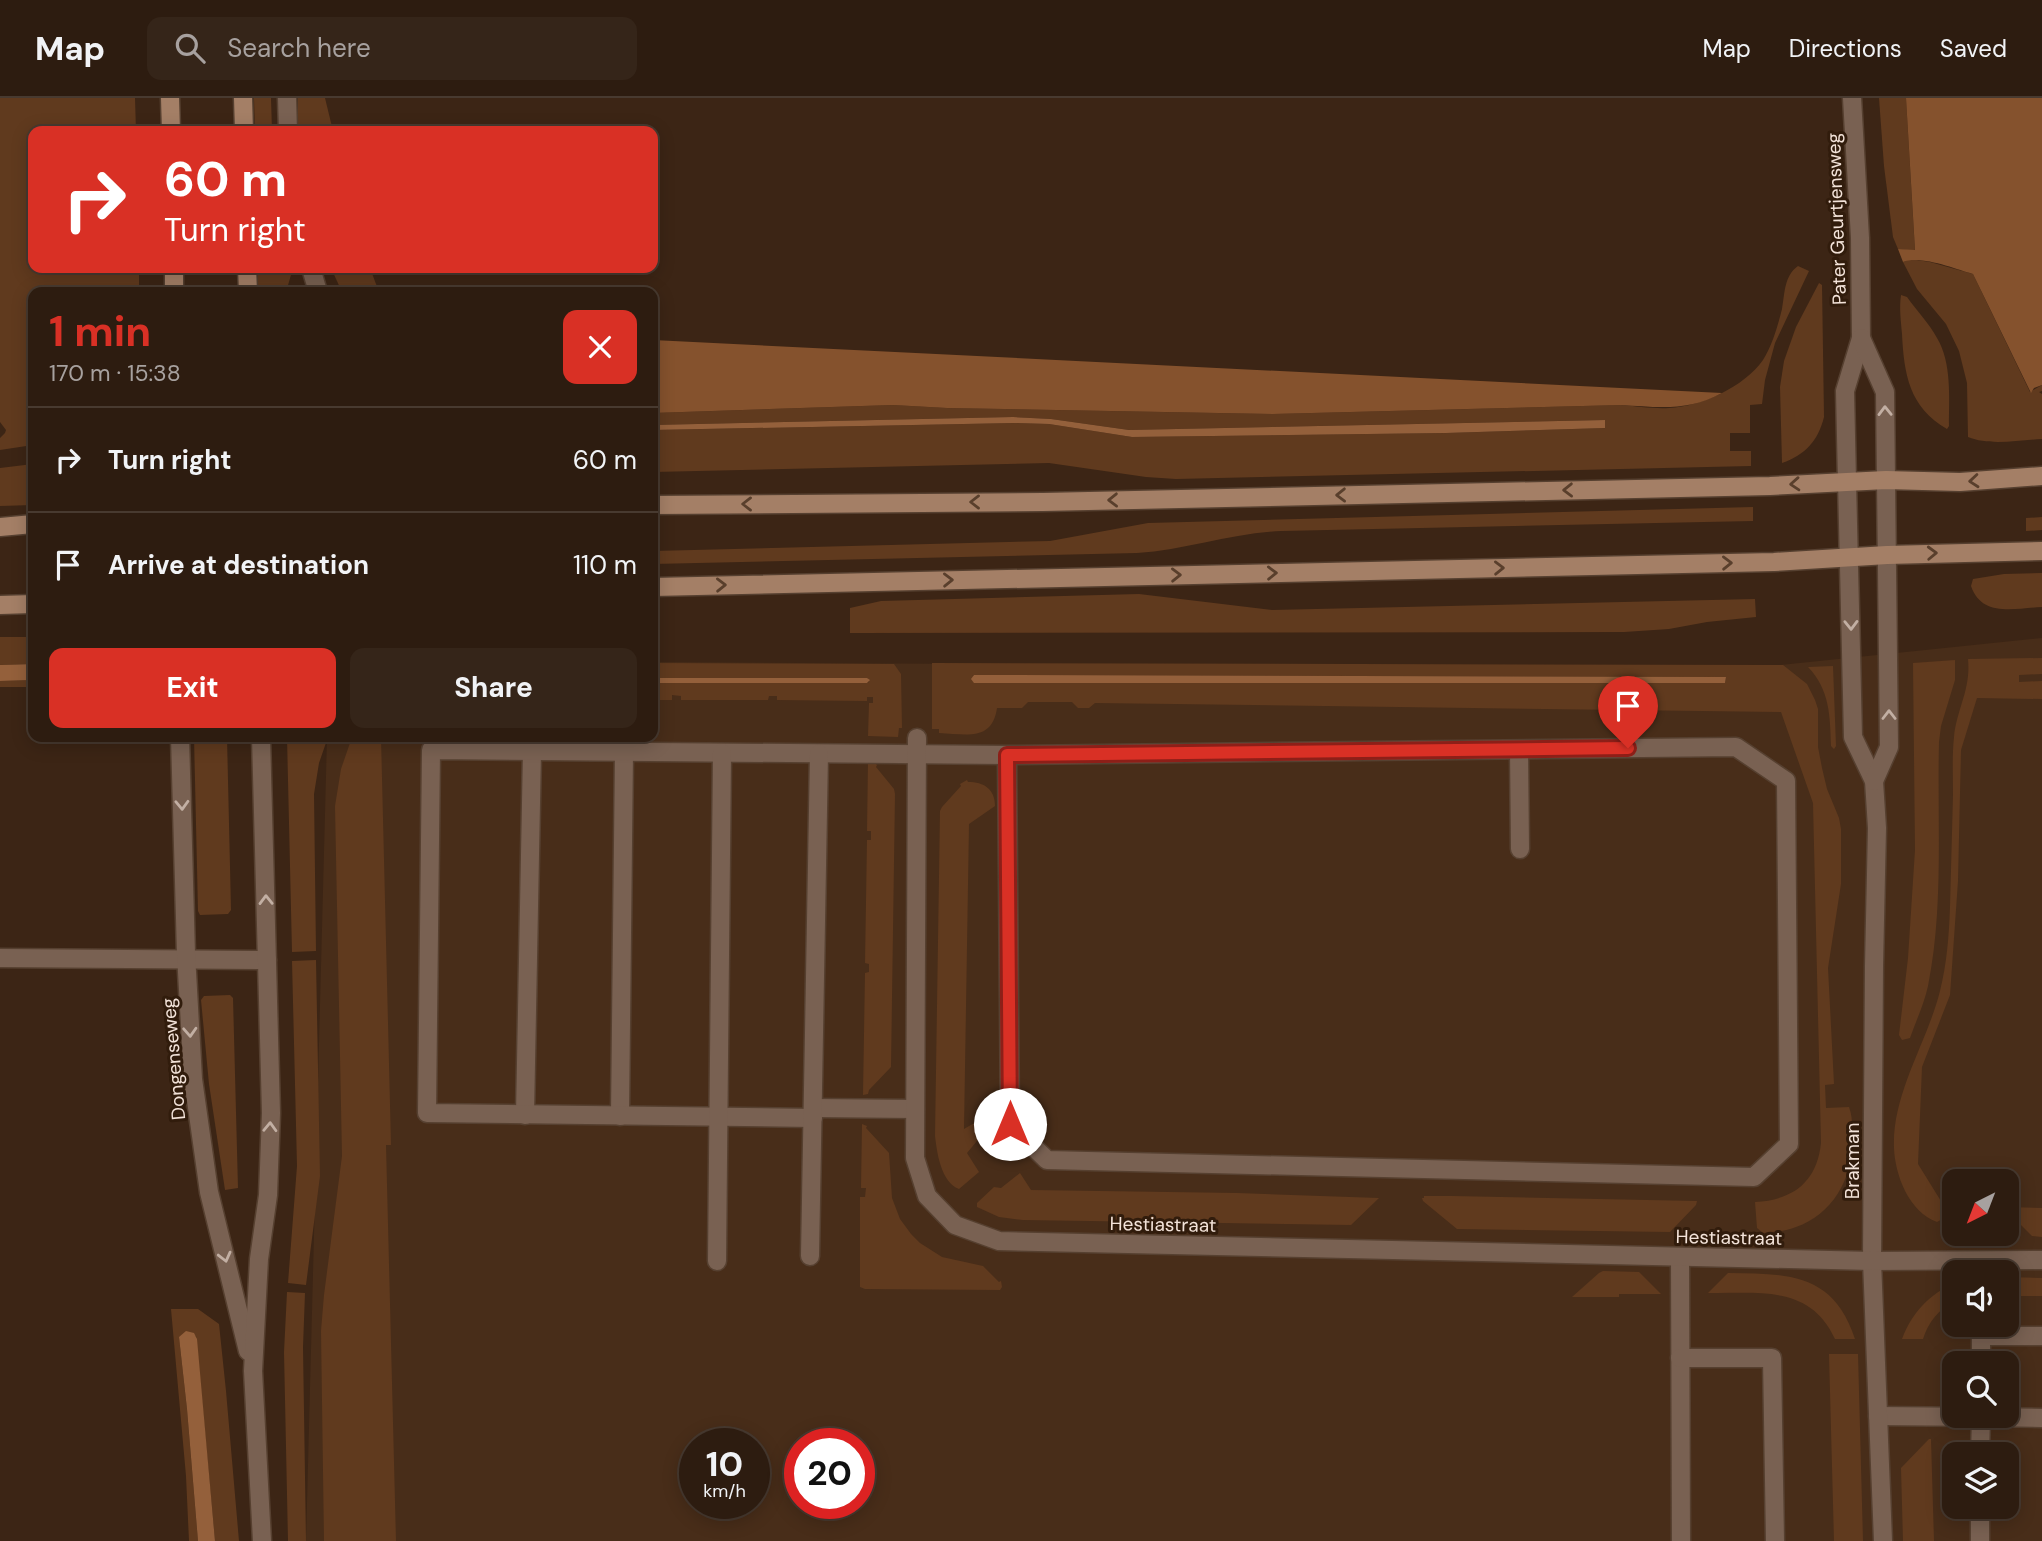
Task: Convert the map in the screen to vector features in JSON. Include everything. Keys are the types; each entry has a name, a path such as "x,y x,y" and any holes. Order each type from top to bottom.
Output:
{"main road":[{"path":"170,98 171,126"},
{"path":"243,98 244,126"},
{"path":"658,505 1071,501 1770,486 1886,480 1959,482 2042,476"},
{"path":"0,527 28,524"},
{"path":"658,587 1774,562 1849,556 2042,551"},
{"path":"0,605 28,604"}],"street":[{"path":"287,98 288,126"},
{"name":"Pater Geurtjensweg","path":"1849,556 1845,391 1861,338 1860,238 1852,98"},
{"name":"Pater Geurtjensweg","path":"1861,338 1885,391 1887,555"},
{"name":"Brakman","path":"1874,781 1889,747 1887,555"},
{"name":"Brakman","path":"1849,556 1853,737 1874,781 1878,828 1872,1261 1883,1541"},
{"name":"Dongenseweg","path":"180,742 193,1079 209,1192 253,1371"},
{"name":"Dongenseweg","path":"261,742 271,1113 269,1182 259,1259 253,1371 262,1541"},
{"path":"915,1109 718,1117 426,1113 431,750 819,754 917,746 1007,755 1736,747 1786,781 1789,1144 1754,1177 1047,1160 1010,1124 1007,755"},
{"name":"Hestiastraat","path":"917,746 915,1158 927,1196 955,1225 999,1241 1872,1261 2042,1260"},
{"path":"1520,750 1520,849"},
{"path":"525,1115 531,751"},
{"path":"620,1116 624,752"},
{"path":"717,1261 722,752"},
{"path":"810,1256 819,754"},
{"path":"0,958 267,960"},
{"path":"1680,1257 1681,1541"},
{"path":"1981,1351 1981,1336 2042,1336"},
{"path":"1680,1358 1773,1358 1774,1541"},
{"path":"1878,1416 1942,1417"},
{"path":"2019,1418 2042,1418"},
{"path":"1980,1519 1980,1541"}],"shaded area":[{"path":"0,98 135,98 136,126 28,126 28,273 139,273 139,287 28,287 28,446 0,450 0,438 6,430 0,422"},
{"path":"254,98 271,98 272,126 255,126"},
{"path":"298,98 325,98 332,126 298,126"},
{"path":"1879,98 1906,98 1915,251 1898,249 1893,237"},
{"path":"1906,98 2042,98 2042,385 2034,388 2031,393 1973,274 1928,261 1903,262 1898,249 1915,250"},
{"path":"1910,259 1973,274 2030,392 2042,385 2042,391 2039,392 2042,394 2042,439 1995,442 1968,437 1967,383 1959,351 1946,324 1917,289 1903,262"},
{"path":"1798,266 1809,271 1775,343 1762,404 1750,405 1750,433 1730,433 1730,451 1751,451 1751,466 1176,479 1049,463 658,472 658,430 1014,423 1049,424 1132,437 1605,428 1604,420 1129,430 1051,419 1013,417 658,425 658,413 893,405 1273,414 1621,405 1669,408 1708,399 1734,387 1755,370 1763,360 1777,328 1788,280"},
{"path":"258,273 292,273 287,287 258,287"},
{"path":"333,273 372,273 377,287 340,287"},
{"path":"1819,283 1822,285 1824,417 1809,446 1782,463 1780,387 1784,361 1796,327"},
{"path":"1901,295 1907,297 1927,322 1942,348 1949,381 1947,429 1924,410 1911,388 1903,349"},
{"path":"658,340 1722,393 1697,403 1672,407 1621,405 1273,414 893,405 658,413"},
{"path":"1013,417 1051,419 1129,430 1605,420 1605,428 1132,437 1049,424 1014,423 658,430 658,425"},
{"path":"28,465 28,505 0,506 0,468"},
{"path":"1753,507 1753,521 1281,531 1137,553 658,564 658,551 1050,541 1148,523"},
{"path":"2042,517 2042,530 2026,531 2026,518"},
{"path":"2042,573 2042,607 1991,607 1976,596 1971,586 1973,579 2004,574"},
{"path":"1139,594 1272,610 1755,599 1756,617 1669,629 1624,632 850,633 850,608 881,601"},
{"path":"0,637 28,637 28,664 0,665"},
{"path":"2042,638 2042,1541 306,1541 327,742 658,742 658,662 1741,669"},
{"path":"2042,658 2042,674 2019,675 2019,682 2042,681 2042,699 1977,698 1961,750 1958,881 1950,995 1922,1067 1918,1164 1942,1203 1942,1219 1937,1222 1919,1210 1905,1191 1895,1159 1895,1128 1904,1088 1934,1010 1944,970 1950,907 1953,744 1968,680 1968,659"},
{"path":"1955,660 1955,680 1939,742 1939,865 1933,956 1920,1012 1910,1038 1902,1040 1899,1035 1908,958 1915,850 1913,663"},
{"path":"658,663 894,664 901,674 902,728 899,728 898,737 868,736 869,703 873,703 873,697 867,697 867,701 777,700 777,696 769,696 768,700 681,700 681,696 672,695 672,700 658,700 658,683 867,683 867,678 658,678"},
{"path":"932,663 1783,665 1807,684 1815,700 1822,768 1841,829 1841,884 1828,968 1834,1084 1825,1085 1826,1108 1849,1107 1851,1115 1849,1168 1838,1193 1830,1204 1809,1221 1776,1232 1763,1233 1757,1228 1755,1202 1781,1197 1801,1186 1814,1168 1821,1143 1813,803 1781,712 1095,703 1089,708 1078,708 1072,702 1028,702 1022,708 997,708 990,726 976,734 939,733 939,729 932,729","holes":["975,675 1725,677 1725,683 972,676"]},
{"path":"28,664 28,680 0,681 0,665"},
{"path":"1833,666 1834,749 1831,746 1825,694 1808,667"},
{"path":"974,675 1726,677 1725,683 974,683 971,679"},
{"path":"658,678 867,678 870,680 867,683 658,683"},
{"path":"28,680 28,687 0,687 0,681"},
{"path":"194,742 227,742 231,910 228,914 200,915"},
{"path":"287,742 326,742 319,763 314,794 316,951 292,952"},
{"path":"350,742 381,742 391,1145 386,1145 396,1541 324,1541 321,1331 342,1156 335,806 341,769"},
{"path":"868,761 877,765 895,794 891,1067 868,1094 863,1095 865,973 869,972 869,964 865,963 867,840 871,840 871,831 867,831"},
{"path":"967,780 988,788 993,795 995,806 969,824 964,1129 988,1115 991,1124 967,1153 979,1172 959,1189 944,1174 935,1136 940,811 960,784"},
{"path":"316,960 320,1176 306,1285 288,1283 297,1166 292,961"},
{"path":"230,995 233,998 238,1188 225,1190 209,1084 201,1000 204,996"},
{"path":"862,1124 867,1126 889,1153 892,1198 900,1219 911,1234 942,1257 983,1266 1001,1281 1000,1290 860,1287 860,1197 865,1197 866,1188 861,1188"},
{"path":"1020,1173 1031,1190 1379,1198 1351,1225 1023,1220 999,1217 977,1207 977,1203 994,1187 1001,1188"},
{"path":"1424,1196 1697,1201 1670,1232 1457,1229 1423,1201"},
{"path":"2020,1207 2042,1208 2042,1237 2032,1236 2020,1224"},
{"path":"1603,1271 1639,1272 1661,1294 1572,1297"},
{"path":"1728,1273 1788,1277 1821,1289 1846,1317 1855,1339 1835,1339 1824,1321 1812,1309 1797,1301 1764,1293 1708,1293"},
{"path":"2019,1277 2042,1278 2042,1296 2019,1296"},
{"path":"1942,1290 1942,1310 1928,1327 1923,1339 1902,1339 1923,1305"},
{"path":"287,1292 305,1293 303,1347 306,1541 288,1541 284,1352"},
{"path":"171,1309 198,1309 219,1324 239,1541 215,1541 196,1336 179,1337 198,1541 189,1541"},
{"path":"186,1331 194,1333 197,1339 215,1541 198,1541 179,1337"},
{"path":"1829,1354 1858,1354 1863,1541 1834,1541"},
{"path":"1929,1439 1934,1541 1903,1541 1901,1468"}],"route":[{"path":"1010,1124 1007,755 1628,748"}]}
